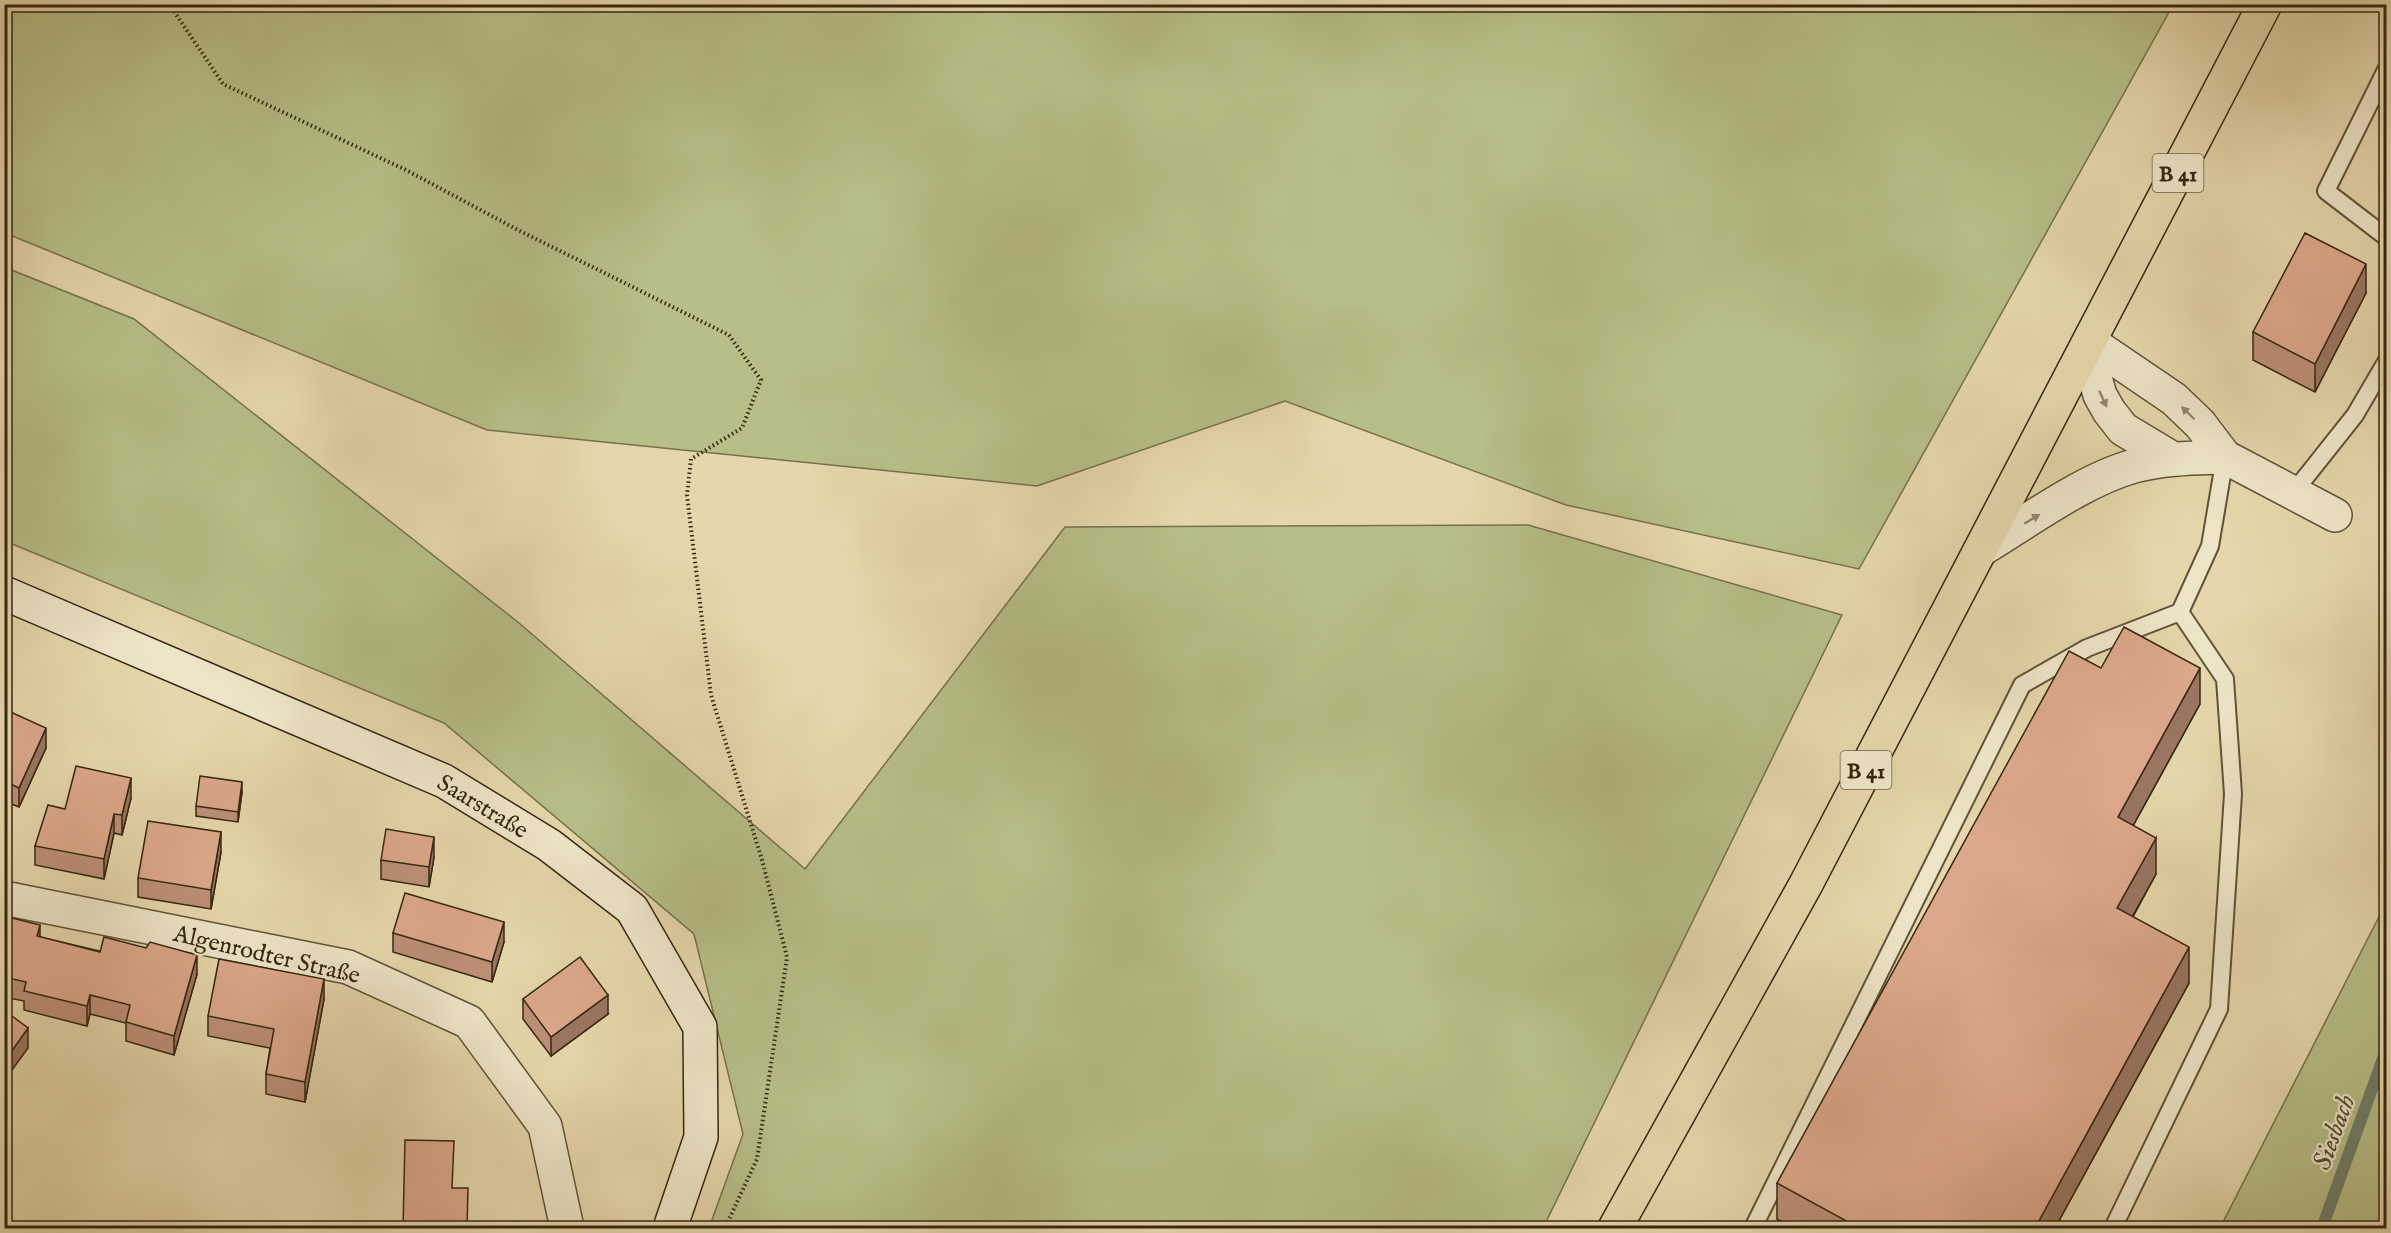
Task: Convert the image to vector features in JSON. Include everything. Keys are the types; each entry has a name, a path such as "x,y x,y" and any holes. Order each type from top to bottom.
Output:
{"main road":[{"name":"B 41","path":"1615,1228 1806,884 2265,4"}],"street":[{"path":"2090,342 2174,399 2200,424 2225,458 2335,515"},
{"path":"2090,342 2093,371 2100,395 2109,411 2123,429 2173,459"},
{"path":"1982,549 2098,480 2133,467 2173,459 2225,458"},
{"name":"Saarstraße","path":"4,593 444,781 549,845 632,909 700,1028 701,1137 670,1228"},
{"name":"Algenrodter Straße","path":"4,898 348,968 469,1022 545,1126 567,1228"}],"lane":[{"path":"2386,70 2326,191 2386,237"},
{"path":"2293,493 2355,415 2386,362"},
{"path":"1753,1228 2022,685 2087,648 2180,612 2210,546 2225,458"},
{"path":"2113,1228 2219,1009 2233,794 2225,679 2180,612"}],"path":[{"path":"170,4 223,84 406,170 518,230 729,335 761,380 742,428 691,459 687,495 711,694 762,860 787,957 757,1158 725,1228"}],"green space":[{"path":"4,5 2173,5 1859,569 1566,505 1285,401 1037,486 487,430 5,233"},
{"path":"4,267 134,319 519,623 805,869 1065,527 1528,525 1842,615 1543,1228 709,1228 743,1134 694,934 444,723 5,541"},
{"path":"2386,903 2386,1228 2220,1228"}],"building":[{"path":"2305,233 2366,264 2315,364 2253,332"},
{"path":"2124,627 2200,668 2118,817 2156,838 2117,908 2189,947 2035,1228 1859,1228 1777,1183 2069,651 2101,668"},
{"path":"4,709 46,728 19,788 4,781"},
{"path":"76,766 131,778 122,815 114,814 104,859 35,846 48,805 65,809"},
{"path":"200,776 242,782 238,812 196,806"},
{"path":"148,821 221,832 211,890 138,878"},
{"path":"386,829 434,837 429,867 381,860"},
{"path":"405,893 504,922 492,962 393,933"},
{"path":"4,916 40,925 37,936 100,952 104,937 146,948 150,942 197,955 174,1036 126,1022 130,1005 90,995 87,1006 24,991 26,982 4,977"},
{"path":"580,957 608,995 551,1037 523,999"},
{"path":"219,959 324,979 305,1082 266,1074 274,1029 208,1016"},
{"path":"4,1010 28,1028 4,1062"},
{"path":"405,1140 454,1141 452,1188 468,1188 467,1228 403,1228"}],"waterway":[{"name":"Siesbach","path":"2322,1228 2386,1050"}]}
